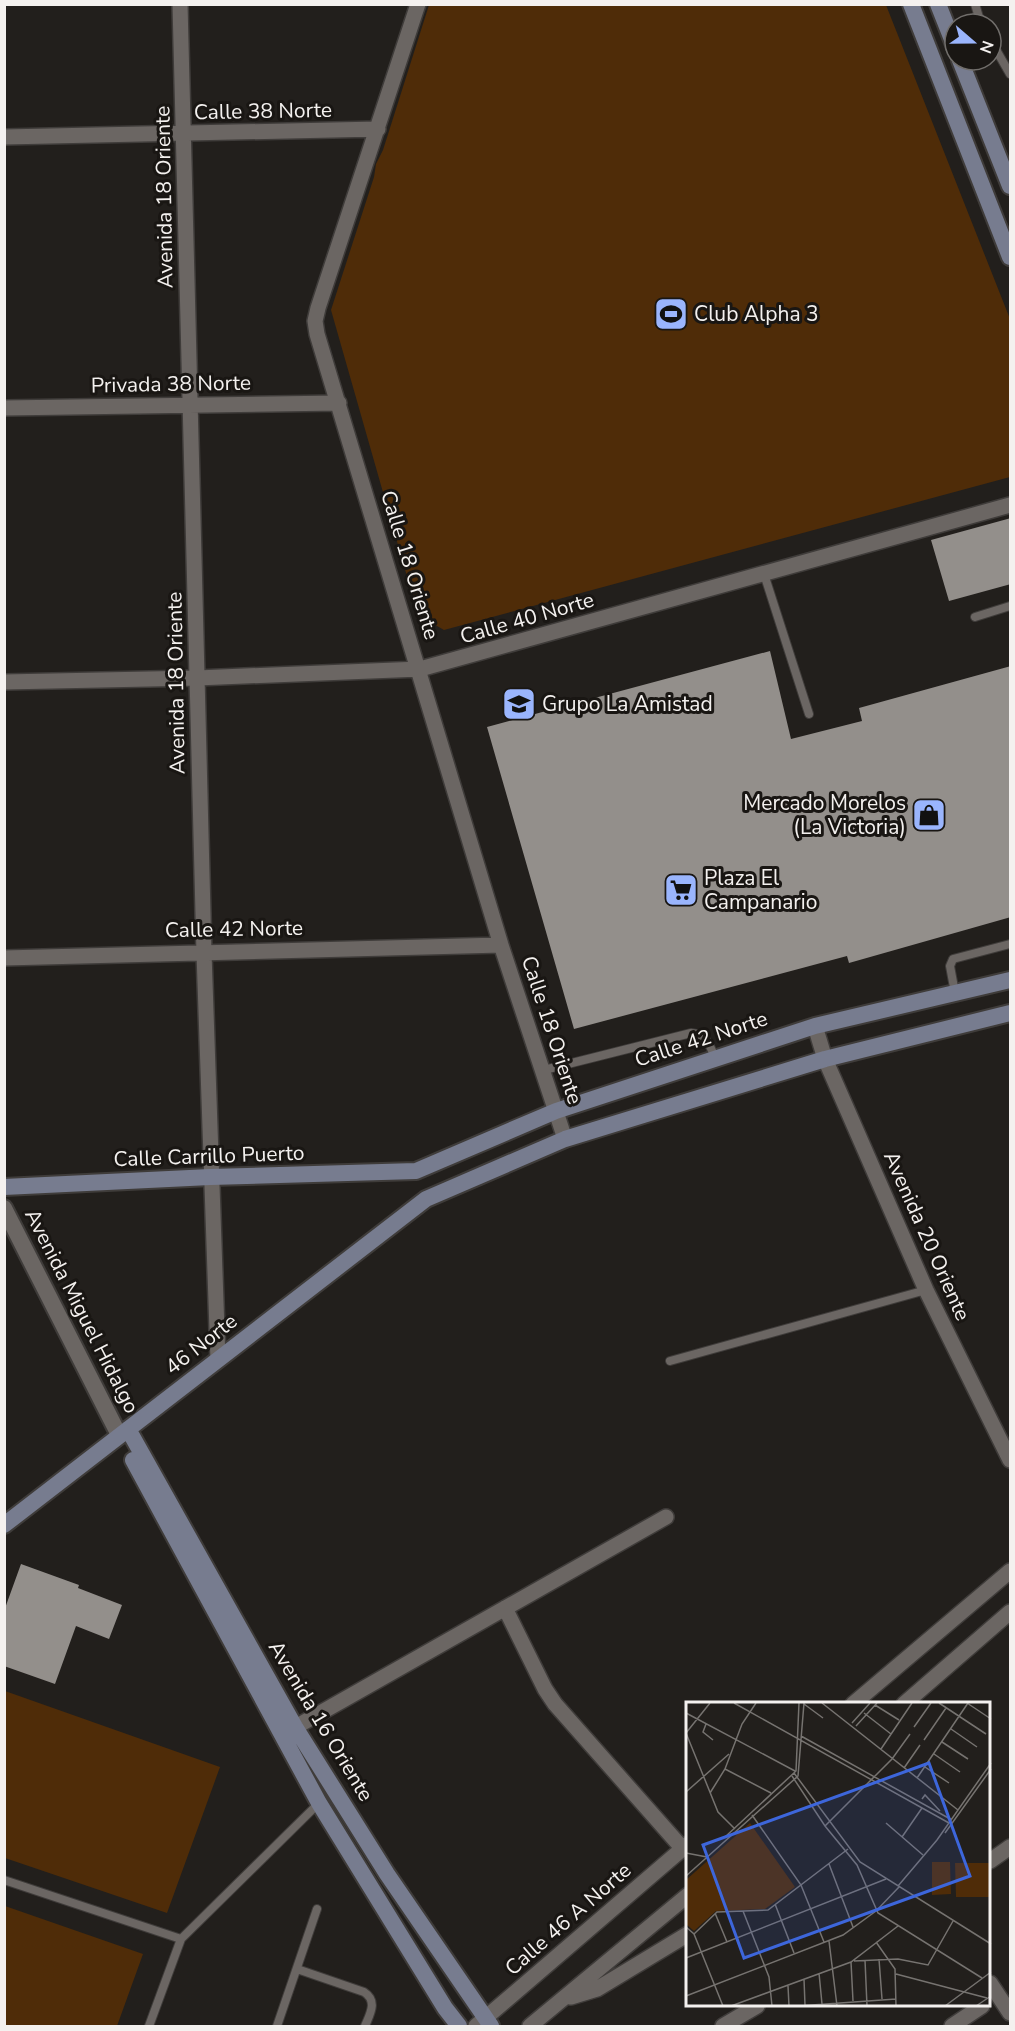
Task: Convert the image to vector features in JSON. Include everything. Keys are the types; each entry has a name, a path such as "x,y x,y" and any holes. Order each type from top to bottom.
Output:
{"main road":[{"path":"911,4 1011,257"},
{"path":"965,72 1011,186"},
{"name":"Calle 42 Norte","path":"416,1171 556,1111 715,1058 815,1026 1011,980"},
{"path":"416,1171 426,1198 565,1139 825,1059 1011,1013"},
{"name":"Calle Carrillo Puerto","path":"4,1187 210,1177 416,1171"},
{"name":"46 Norte","path":"4,1525 426,1198"},
{"name":"Avenida 16 Oriente","path":"124,1432 289,1731 387,1874 484,2024"},
{"name":"Avenida 16 Oriente","path":"289,1731 319,1803 439,1998 459,2026"}],"street":[{"name":"Avenida 18 Oriente","path":"180,4 210,1177 218,1360"},
{"name":"Calle 18 Oriente","path":"418,4 315,321 501,945 565,1139"},
{"name":"Calle 38 Norte","path":"4,137 378,129"},
{"name":"Privada 38 Norte","path":"4,408 339,403"},
{"name":"Calle 40 Norte","path":"4,682 197,678 420,669 1011,505"},
{"name":"Calle 42 Norte","path":"4,958 501,945"},
{"name":"Avenida 20 Oriente","path":"815,1026 825,1059 927,1290 1011,1460"},
{"name":"Avenida Miguel Hidalgo","path":"4,1208 124,1432"},
{"path":"289,1731 666,1517"},
{"path":"855,1702 1011,1570"},
{"path":"505,1608 545,1689 555,1704 685,1847"},
{"path":"906,1702 1011,1612"},
{"name":"Calle 46 A Norte","path":"484,2024 685,1847"},
{"path":"991,1860 1011,1847"},
{"path":"530,2026 686,1896"},
{"path":"565,1999 597,1989 686,1935"},
{"path":"992,1992 1011,2013"},
{"path":"723,2026 755,2007"},
{"path":"952,2026 980,2007"}],"lane":[{"path":"1003,61 1011,74"},
{"path":"764,574 809,714"},
{"path":"975,617 1011,606"},
{"path":"956,993 950,966 953,959 1011,944"},
{"path":"544,1070 691,1033 705,1036 715,1058"},
{"path":"670,1361 927,1290"},
{"path":"149,2026 181,1939 319,1803"},
{"path":"4,1880 181,1939"},
{"path":"277,2026 317,1909"},
{"path":"297,1969 370,1995 373,2001 366,2026"}],"shaded area":[{"name":"Club Alpha 3","path":"429,5 886,5 1010,319 1010,477 444,630 418,615 331,310 374,177 376,164 383,150"},
{"path":"5,1691 220,1767 167,1913 5,1858"},
{"path":"5,1906 143,1954 117,2026 5,2026"}],"building":[{"path":"1011,518 1011,584 949,601 931,540"},
{"name":"Plaza El Campanario","path":"770,651 791,739 862,721 859,708 1011,666 1011,917 849,963 847,956 574,1029 487,727"},
{"path":"21,1564 79,1585 78,1588 122,1605 109,1639 76,1626 55,1684 4,1666 4,1611"}],"place":[{"name":"Club Alpha 3","path":"671,314"},
{"name":"Grupo La Amistad","path":"519,704"},
{"name":"Mercado Morelos (La Victoria)","path":"929,815"},
{"name":"Plaza El Campanario","path":"681,890"}]}
